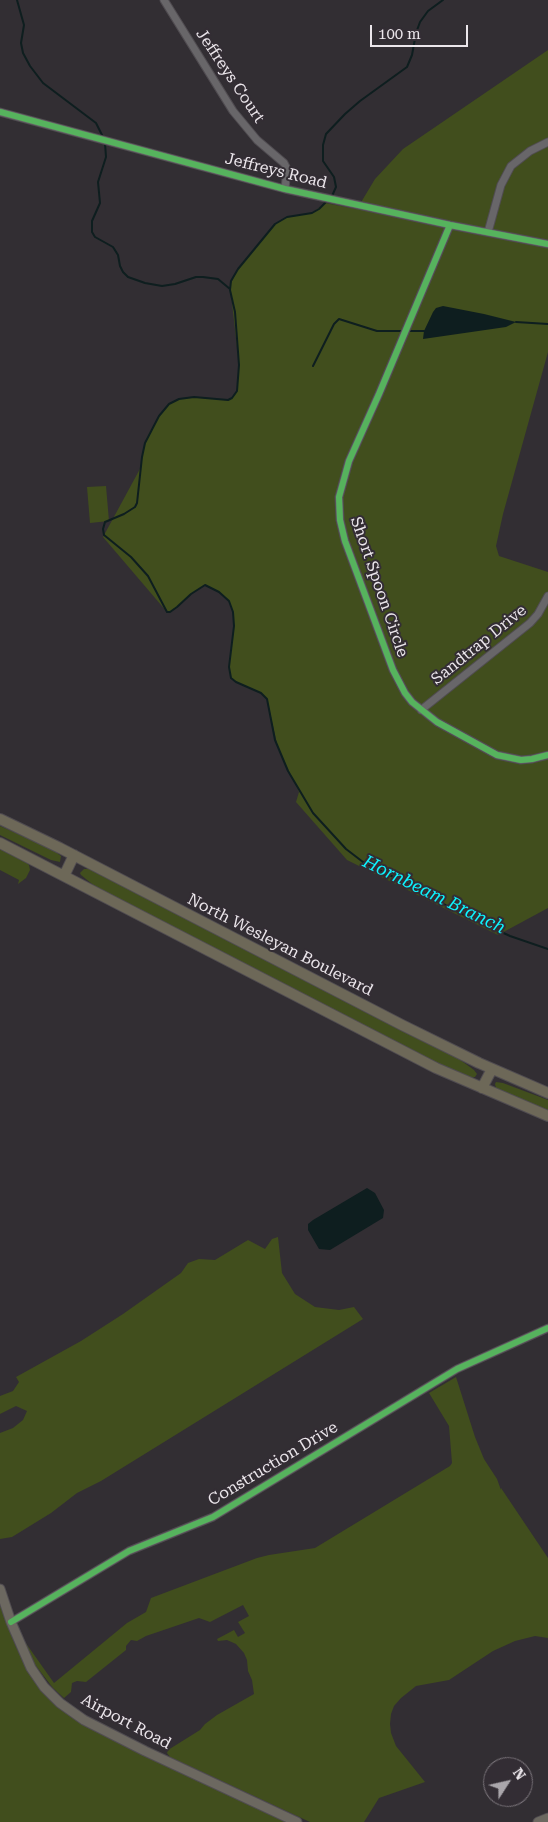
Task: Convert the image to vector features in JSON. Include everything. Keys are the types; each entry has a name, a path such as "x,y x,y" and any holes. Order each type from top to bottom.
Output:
{"highway":[{"name":"North Wesleyan Boulevard","path":"0,819 74,855 402,1026 492,1069 548,1093"},
{"path":"0,843 428,1064 548,1116"},
{"path":"64,876 74,855"},
{"path":"482,1088 492,1069"}],"main road":[{"name":"Airport Road","path":"0,1589 11,1622 31,1668 44,1687 60,1703 84,1720 297,1822"},
{"path":"538,1822 548,1818"}],"street":[{"name":"Jeffreys Court","path":"164,0 233,111 257,140 284,163 287,169 285,189"},
{"name":"Jeffreys Road","path":"0,112 285,189 548,244"},
{"path":"488,232 499,191 511,166 525,155 548,142"},
{"name":"Short Spoon Circle","path":"450,225 349,461 339,497 342,530 393,670 405,693 421,710 450,730 497,755 521,760 548,755"},
{"name":"Sandtrap Drive","path":"421,710 526,627 538,614 548,596"},
{"name":"Construction Drive","path":"11,1622 129,1551 199,1523 221,1512 453,1371 548,1328"}],"green space":[{"path":"548,50 548,352 503,514 496,546 499,556 548,572 548,908 498,935 347,860 296,802 299,792 278,748 267,699 261,693 231,678 229,667 234,626 233,612 229,601 219,592 205,585 170,612 167,612 103,537 141,467 147,437 159,416 169,404 179,399 194,397 228,400 237,391 239,365 230,285 238,269 275,224 287,217 312,213 325,203 357,209 375,179 403,149"},
{"path":"106,486 109,521 90,523 87,487"},
{"path":"0,826 52,849 61,856 60,862 51,860 0,835"},
{"path":"0,848 29,865 30,870 26,878 18,884 19,880 0,870"},
{"path":"84,869 90,869 459,1059 477,1074 475,1077 470,1078 416,1053 97,888 81,875 80,873"},
{"path":"496,1082 548,1100 548,1112 501,1092 496,1088"},
{"path":"278,1237 282,1273 295,1294 315,1307 339,1310 354,1307 363,1319 101,1481 77,1493 51,1513 12,1537 0,1539 0,1433 13,1428 23,1420 27,1411 16,1406 0,1414 0,1396 13,1391 19,1382 16,1377 81,1341 123,1314 181,1273 188,1263 199,1259 215,1260 248,1240 265,1249 272,1239"},
{"path":"456,1377 484,1459 497,1479 501,1490 501,1488 548,1558 548,1638 535,1636 515,1641 493,1651 449,1680 416,1686 394,1706 390,1724 396,1746 425,1782 379,1798 364,1822 310,1822 170,1757 167,1753 168,1750 200,1730 217,1715 254,1694 244,1653 236,1644 227,1640 218,1641 217,1639 234,1630 238,1637 245,1633 238,1622 249,1616 243,1605 210,1622 199,1618 146,1636 137,1641 131,1640 126,1646 126,1650 86,1682 77,1681 72,1683 71,1692 64,1698 53,1688 33,1662 25,1642 54,1683 127,1623 146,1612 151,1598 257,1558 315,1548 450,1466 452,1463 449,1426 429,1393"},
{"path":"0,1603 16,1647 26,1667 50,1698 286,1822 0,1822"}],"shaded area":[{"path":"443,306 516,322 506,327 423,339 424,331 433,312 436,308"},
{"path":"367,1188 375,1193 384,1210 383,1218 330,1250 319,1249 308,1230 308,1224"}],"waterway":[{"path":"17,0 24,25 21,43 23,53 30,66 43,83 96,123 104,139"},
{"name":"Hornbeam Branch","path":"332,196 336,187 334,177 323,161 323,145 326,134 360,101 407,67 420,22 428,11 443,0"},
{"path":"105,143 106,157 98,182 100,203 92,221 92,232 95,237 113,247 118,255 123,272 128,277 162,286 196,277 218,279 230,289"},
{"name":"Hornbeam Branch","path":"327,201 312,213 287,217 275,224 238,269 231,281 230,290 235,312 239,365 237,391 228,400 194,397 179,399 169,404 159,416 145,443 137,503 135,507 124,514 105,522 104,535 131,557 148,576 167,612 170,612 205,585 219,592 229,601 233,612 234,626 229,667 231,678 261,693 267,699 275,740 288,771 313,813 346,849 363,862 414,887 458,912 510,936 548,949"},
{"path":"313,366 334,324 339,319 377,331 403,331"},
{"path":"516,322 548,324"},
{"path":"408,331 424,331"}],"cycle path":[{"path":"0,112 285,189 548,244"},
{"path":"450,225 349,461 339,497 340,520 345,541 393,670 412,702 437,722 497,755 521,760 548,755"},
{"path":"11,1622 129,1551 213,1517 457,1369 548,1328"}]}
